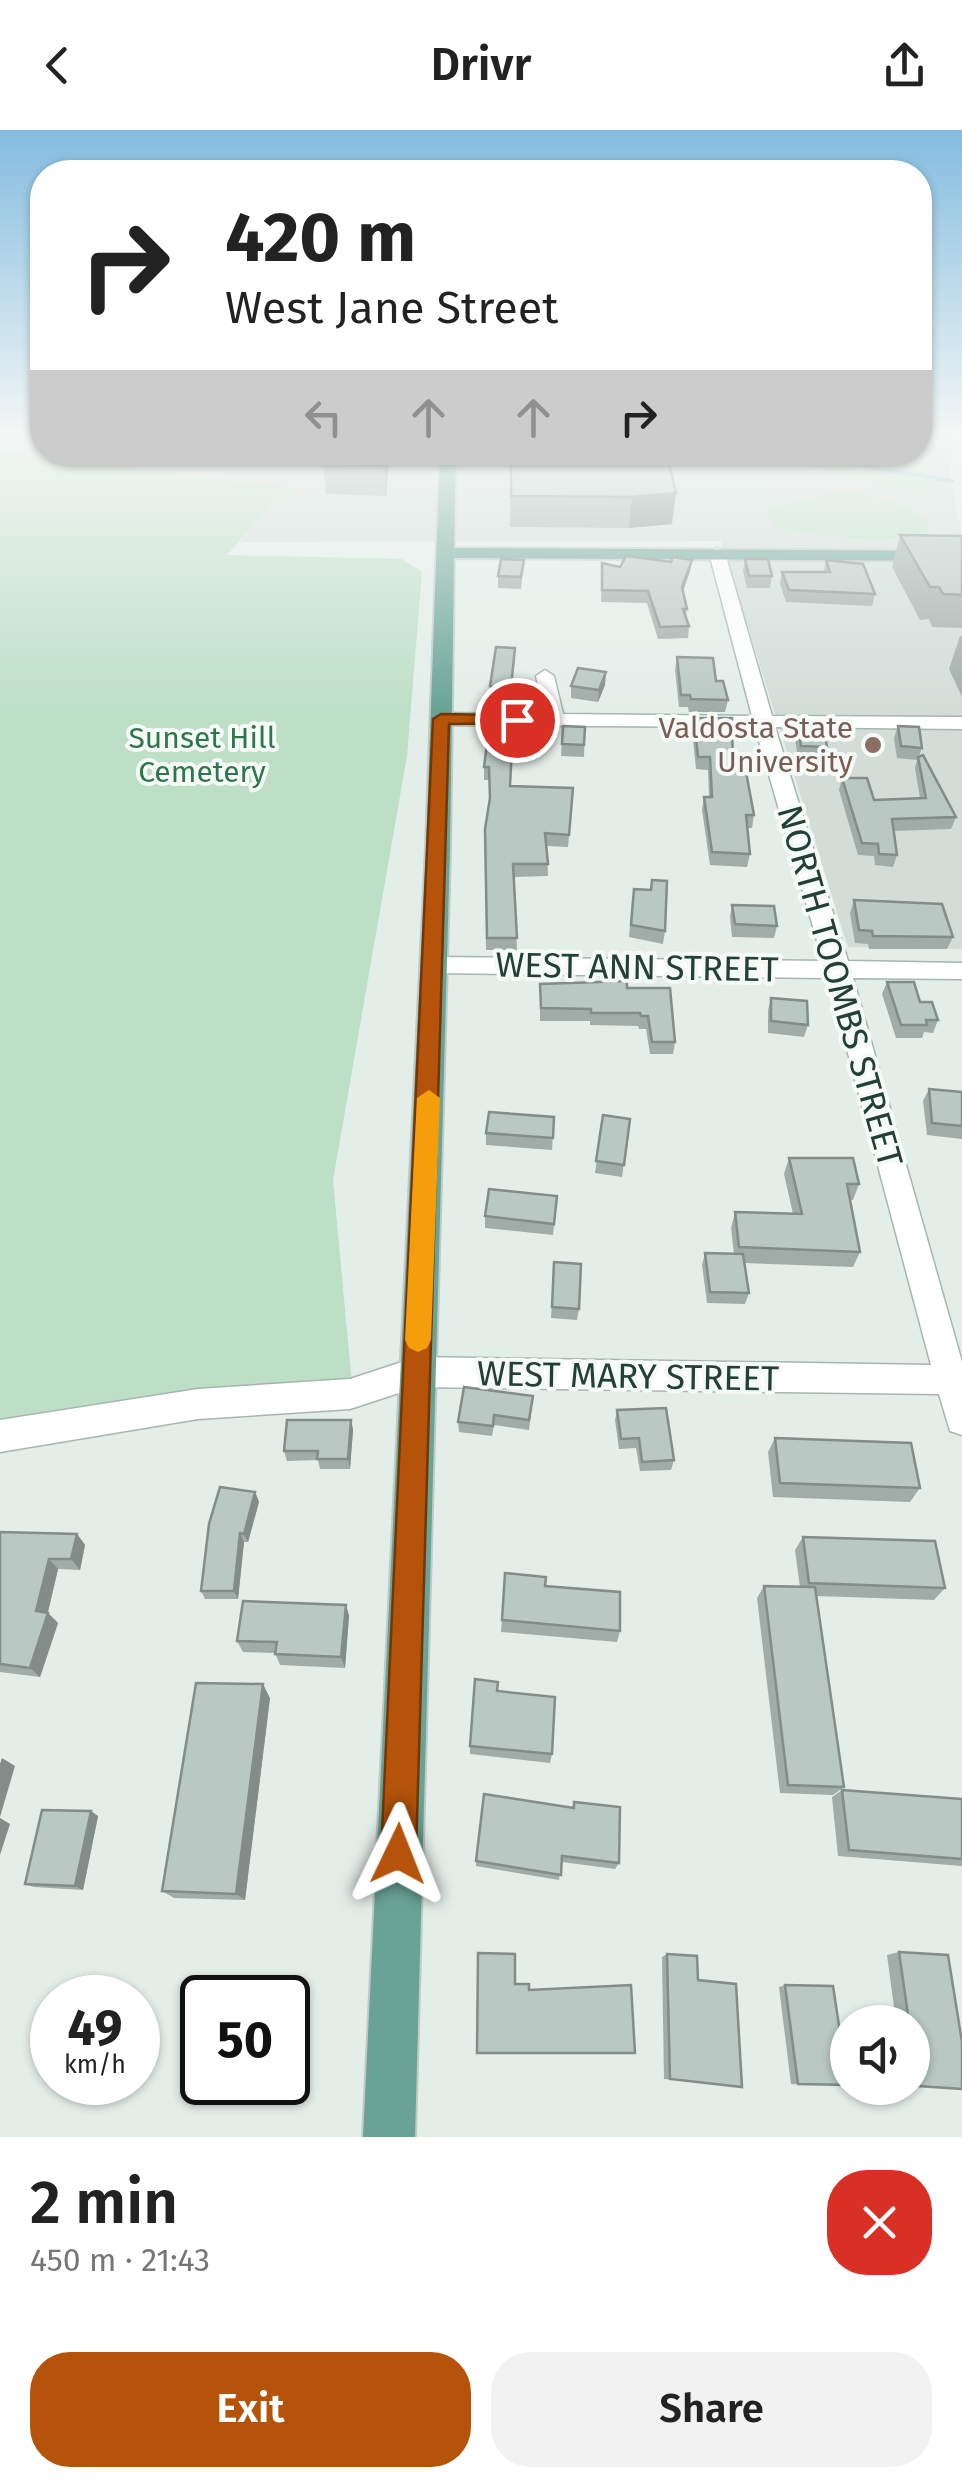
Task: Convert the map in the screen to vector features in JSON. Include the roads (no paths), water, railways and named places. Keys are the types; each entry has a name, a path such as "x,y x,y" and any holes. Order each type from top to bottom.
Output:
{"main road":[{"path":"389,2137 433,965 444,525"},
{"path":"443,552 962,556"}],"street":[{"name":"NORTH TOOMBS STREET","path":"717,553 956,1380 962,1420"},
{"path":"545,676 556,720"},
{"path":"441,719 962,723"},
{"name":"WEST ANN STREET","path":"433,965 962,971"},
{"name":"WEST MARY STREET","path":"0,1437 198,1404 350,1394 417,1372 956,1380"}],"place":[{"name":"Valdosta State University","path":"873,745"}],"park label":[{"name":"Sunset Hill Cemetery","path":"202,755"}]}
